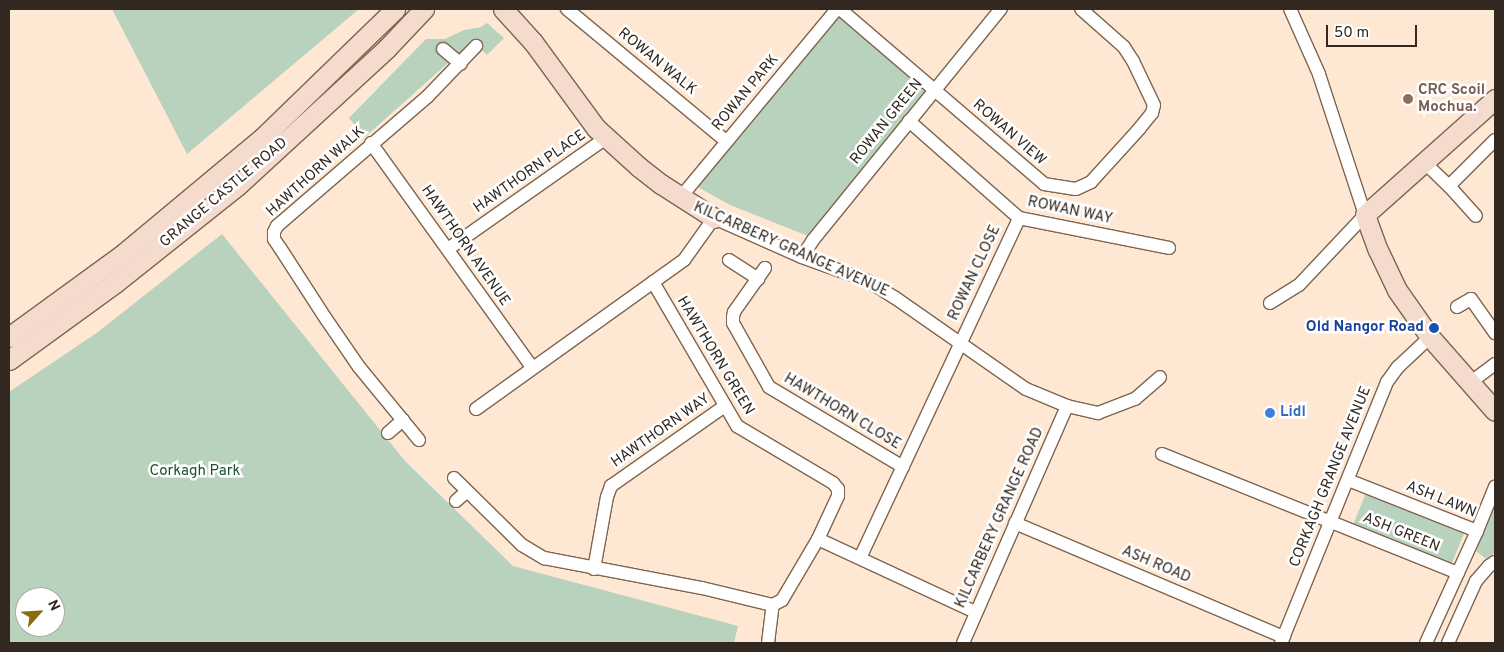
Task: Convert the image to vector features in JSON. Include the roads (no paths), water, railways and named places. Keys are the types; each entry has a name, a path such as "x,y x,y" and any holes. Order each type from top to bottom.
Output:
{"main road":[{"name":"GRANGE CASTLE ROAD","path":"9,337 124,253 260,139 395,9"},
{"name":"GRANGE CASTLE ROAD","path":"9,360 115,283 237,186 386,48 424,9"},
{"name":"KILCARBERY GRANGE AVENUE","path":"494,9 516,24"},
{"name":"KILCARBERY GRANGE AVENUE","path":"504,9 533,42 586,116 606,138 639,167 680,198 714,218"},
{"path":"1495,99 1365,216 1378,250 1397,290 1430,337 1471,382 1495,412"}],"street":[{"name":"ROWAN WALK","path":"567,9 726,141"},
{"name":"ROWAN PARK","path":"680,198 839,9"},
{"name":"ROWAN VIEW","path":"839,9 1044,184 1076,189 1091,182 1139,129 1152,113 1154,105 1133,61 1124,48 1081,9"},
{"name":"ROWAN GREEN","path":"802,257 813,240 1001,9"},
{"path":"1270,303 1299,285 1365,216 1319,74 1290,9"},
{"name":"HAWTHORN WALK","path":"419,440 345,347 274,239 277,226 371,143 427,97 461,64 476,46"},
{"path":"443,49 461,64"},
{"name":"ROWAN WAY","path":"909,121 1019,218 1168,248"},
{"name":"HAWTHORN PLACE","path":"448,249 606,138"},
{"path":"1449,186 1495,140"},
{"name":"HAWTHORN AVENUE","path":"371,143 532,367"},
{"path":"1424,162 1476,216"},
{"path":"476,409 532,367 684,260 714,218"},
{"name":"KILCARBERY GRANGE AVENUE","path":"714,218 802,257 868,281 960,342 1026,389 1067,406 1098,413 1135,399 1160,376"},
{"name":"ROWAN CLOSE","path":"960,342 1019,218"},
{"name":"HAWTHORN CLOSE","path":"729,260 761,274 734,312 734,323 769,387 902,467"},
{"name":"HAWTHORN GREEN","path":"653,282 741,430 833,482 838,489 838,496 818,539 782,600 773,605"},
{"path":"1457,307 1471,299 1495,333"},
{"name":"CORKAGH GRANGE AVENUE","path":"1283,640 1392,374 1430,337"},
{"name":"HAWTHORN CLOSE","path":"860,558 960,342"},
{"path":"1471,382 1495,364"},
{"name":"HAWTHORN WAY","path":"594,569 607,498 611,486 725,406"},
{"name":"KILCARBERY GRANGE ROAD","path":"963,643 1067,406"},
{"path":"388,433 402,420"},
{"name":"ASH GREEN","path":"1162,454 1458,573"},
{"path":"454,478 466,492 532,553 553,562 702,588 773,605 768,643"},
{"name":"ASH LAWN","path":"1348,480 1476,531 1495,487"},
{"path":"456,501 466,492"},
{"name":"ASH ROAD","path":"1015,523 1283,640"},
{"path":"1426,643 1476,531"},
{"path":"818,539 975,612"},
{"path":"1448,643 1476,580 1488,566 1495,562"}],"place":[{"name":"CRC Scoil Mochua.","path":"1408,99"},
{"name":"Old Nangor Road","path":"1434,328"},
{"name":"Lidl","path":"1270,413"}],"park label":[{"name":"Corkagh Park","path":"195,472"}]}
